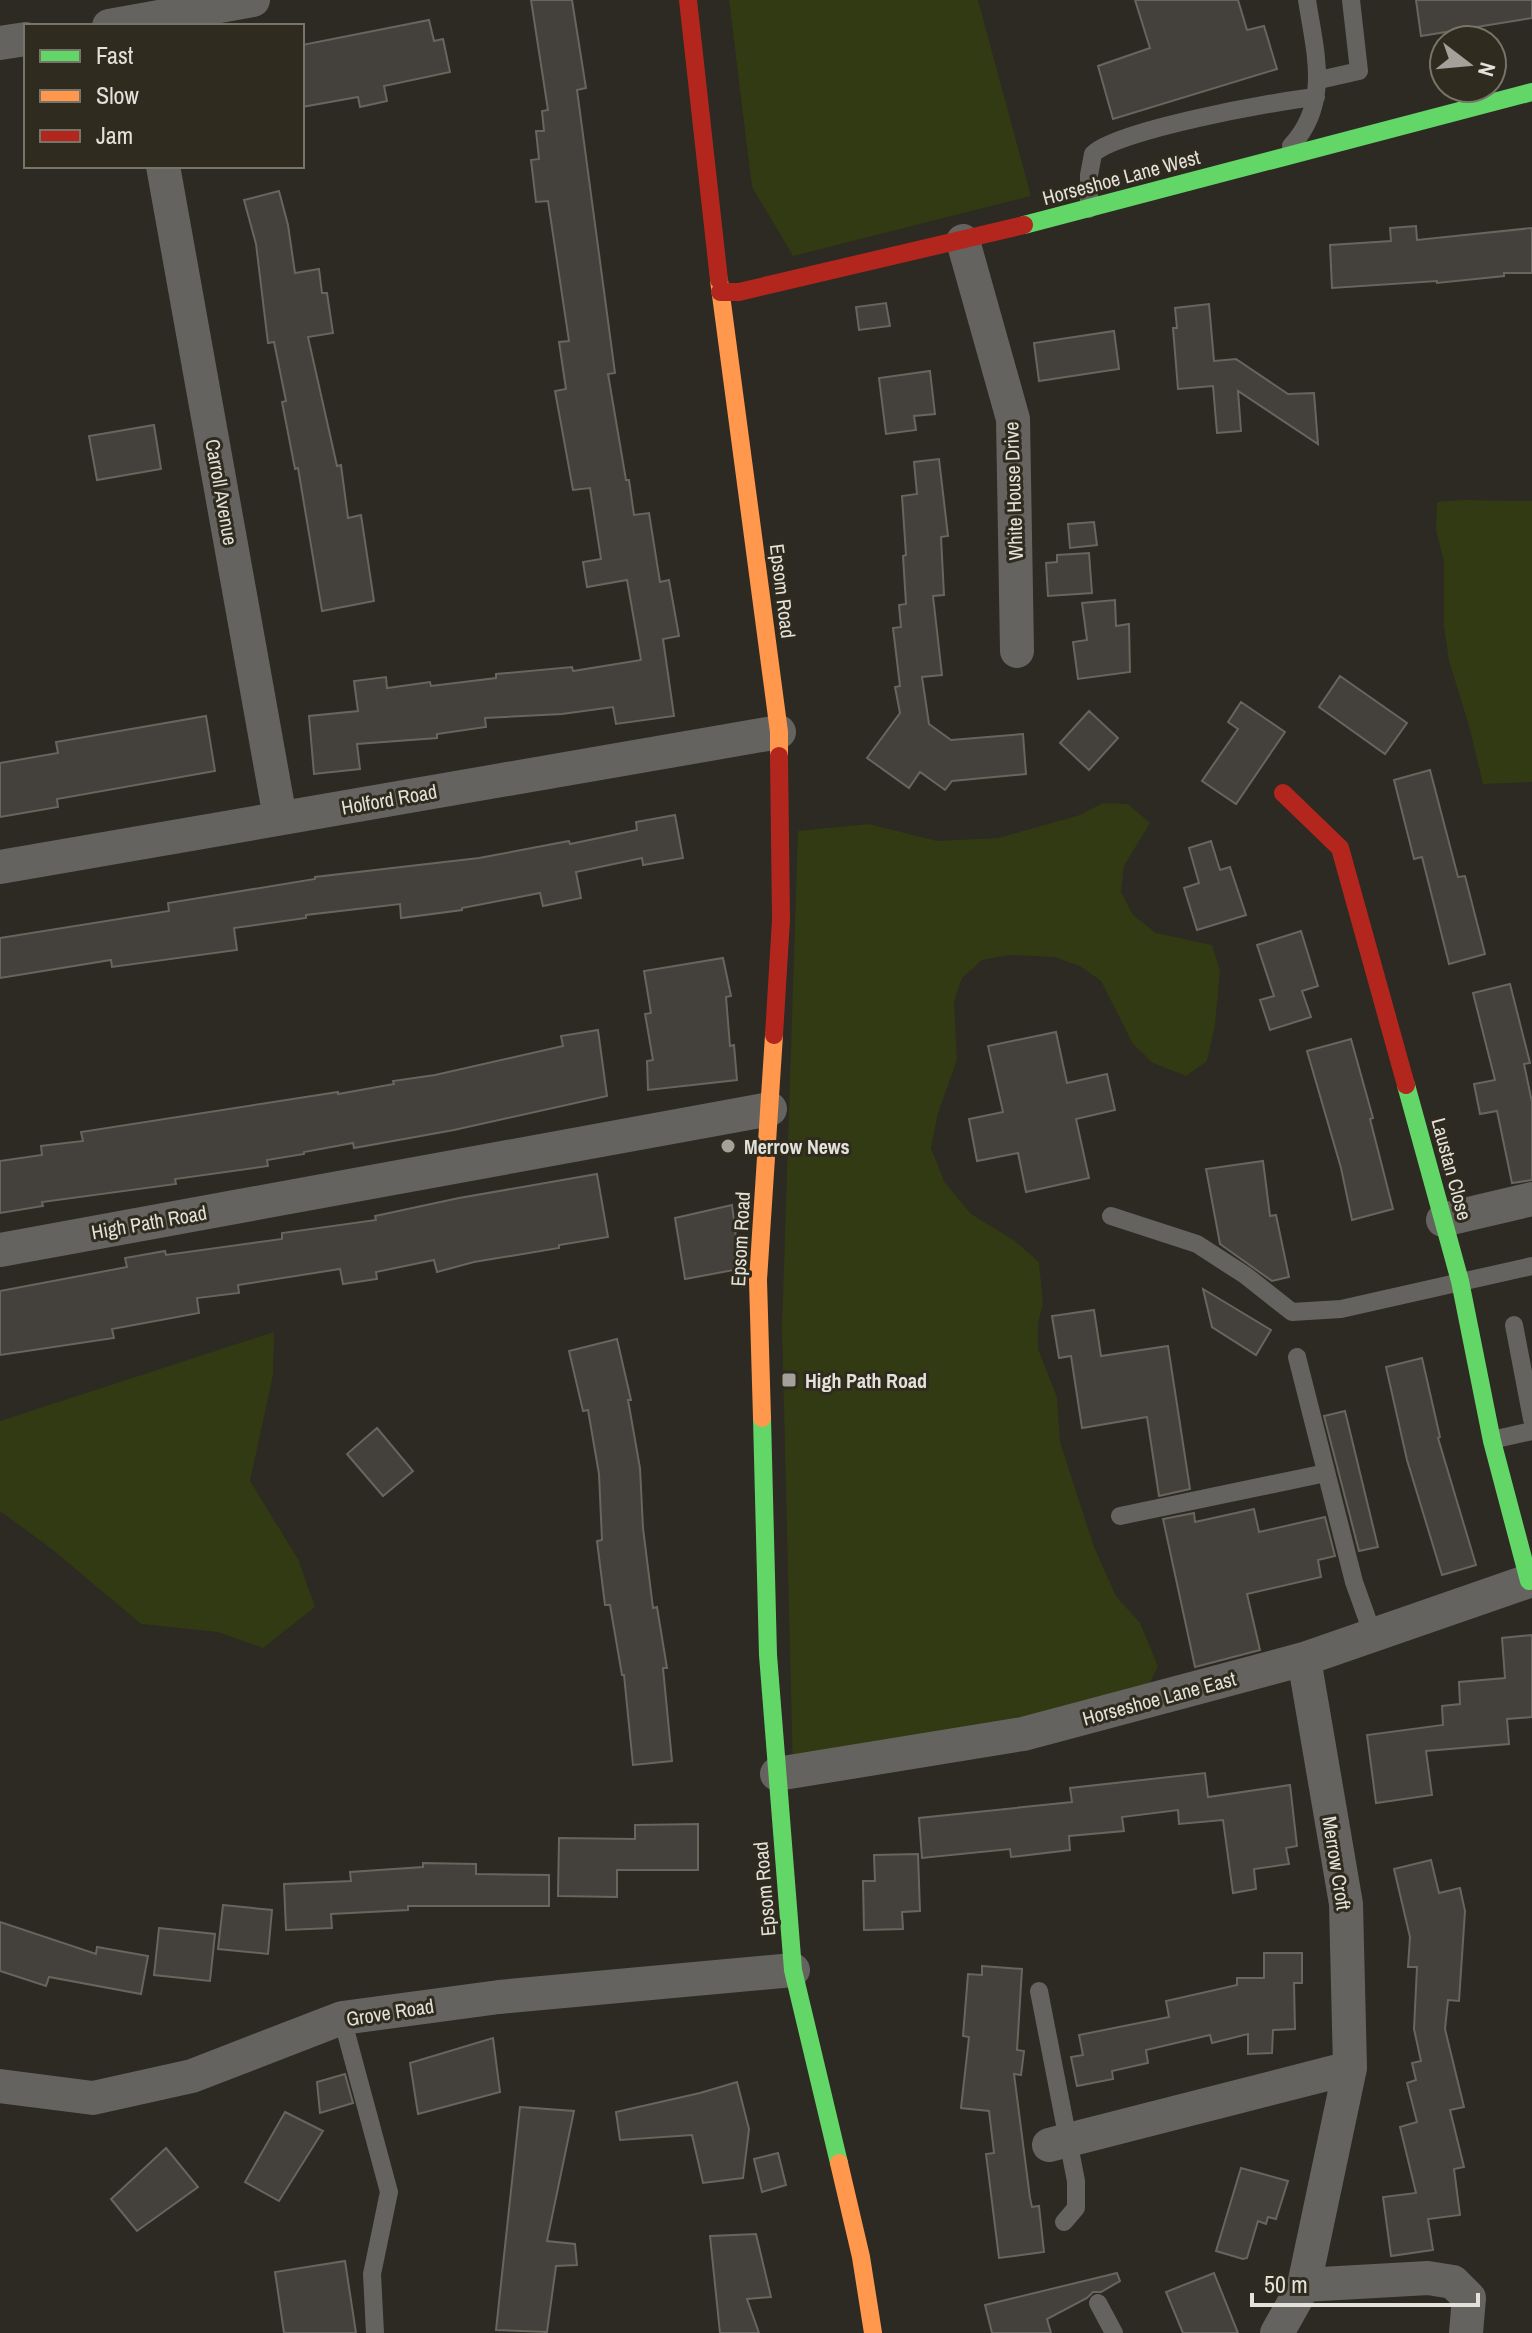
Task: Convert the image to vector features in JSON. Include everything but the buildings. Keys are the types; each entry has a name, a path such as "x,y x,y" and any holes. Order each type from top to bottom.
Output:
{"main road":[{"name":"Epsom Road","path":"688,0 720,292 779,732 781,920 758,1280 768,1655 777,1774 793,1970 861,2257 873,2333"},
{"name":"Horseshoe Lane West","path":"720,292 739,292 963,241 1532,92"},
{"name":"Laustan Close","path":"1283,793 1340,848 1460,1281 1492,1441 1530,1581"}],"street":[{"path":"128,24 253,0"},
{"path":"0,43 24,39"},
{"name":"Carroll Avenue","path":"163,168 280,818"},
{"name":"White House Drive","path":"963,241 1013,419 1017,651"},
{"name":"Holford Road","path":"0,867 779,732"},
{"name":"High Path Road","path":"0,1250 770,1109"},
{"path":"1443,1220 1532,1199"},
{"name":"Horseshoe Lane East","path":"777,1774 1023,1734 1304,1659 1530,1581"},
{"name":"Merrow Croft","path":"1277,2333 1304,2285 1350,2068 1346,1904 1304,1659"},
{"name":"Grove Road","path":"0,2086 93,2098 192,2076 342,2018 499,1997 793,1970"},
{"path":"1060,2142 1350,2068"},
{"path":"1304,2285 1428,2278 1453,2282 1469,2298 1466,2333"}],"lane":[{"path":"1281,157 1305,131 1318,88 1307,0"},
{"path":"1089,209 1093,154 1107,143 1318,88 1359,71 1351,0"},
{"path":"1111,1216 1197,1244 1245,1275 1292,1312 1341,1309 1532,1266"},
{"path":"1514,1325 1532,1419"},
{"path":"1297,1357 1354,1582 1373,1635"},
{"path":"1492,1441 1532,1431"},
{"path":"1120,1516 1326,1473"},
{"path":"1039,1991 1060,2142 1076,2181 1076,2208 1064,2222"},
{"path":"342,2018 389,2192 372,2274 375,2333"},
{"path":"1098,2303 1114,2333"}],"green space":[{"path":"729,0 978,0 1031,196 793,256 752,187"},
{"path":"1532,501 1532,782 1483,784 1449,661 1444,626 1444,561 1436,531 1437,502"},
{"path":"1103,803 1128,804 1150,823 1124,866 1121,892 1133,915 1156,933 1212,945 1220,971 1215,1025 1207,1061 1186,1076 1153,1063 1133,1044 1101,981 1080,966 1054,957 1009,955 982,960 962,978 954,1001 957,1060 938,1113 931,1148 945,1183 971,1214 1015,1241 1039,1262 1043,1304 1038,1323 1038,1349 1057,1397 1060,1442 1094,1547 1116,1596 1140,1623 1158,1666 1141,1702 793,1772 782,1327 798,831 869,824 937,841 998,838 1080,815"},
{"path":"274,1332 273,1375 250,1481 298,1559 315,1607 263,1648 218,1632 141,1624 53,1550 0,1511 0,1421"}],"traffic: fast":[{"path":"1024,225 1532,92"},
{"path":"1406,1085 1460,1281 1492,1441 1529,1581"},
{"path":"762,1418 768,1655 793,1970 839,2163"}],"traffic: slow":[{"path":"719,280 779,732 779,756"},
{"path":"762,1418 758,1280 774,1035"},
{"path":"839,2163 861,2257 873,2333"}],"traffic: jam":[{"path":"688,0 719,280"},
{"path":"720,292 739,292 1024,225"},
{"path":"774,1035 781,920 779,756"},
{"path":"1283,793 1340,848 1406,1085"}],"place":[{"name":"Merrow News","path":"728,1146"},
{"name":"High Path Road","path":"789,1380"}]}
